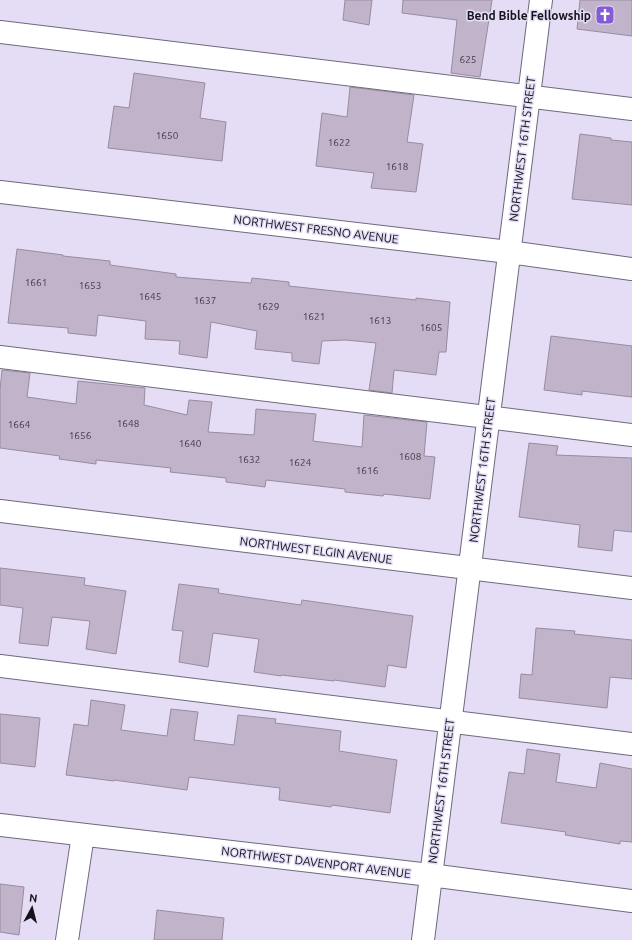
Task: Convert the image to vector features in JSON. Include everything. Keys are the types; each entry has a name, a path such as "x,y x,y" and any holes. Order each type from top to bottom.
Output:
{"street":[{"name":"NORTHWEST 16TH STREET","path":"423,940 541,0"},
{"path":"0,32 632,109"},
{"name":"NORTHWEST FRESNO AVENUE","path":"0,192 509,252 632,269"},
{"path":"0,357 489,416 632,435"},
{"name":"NORTHWEST ELGIN AVENUE","path":"0,511 632,588"},
{"path":"0,666 632,744"},
{"name":"NORTHWEST DAVENPORT AVENUE","path":"0,825 430,875 632,901"},
{"path":"67,940 83,835"}],"building":[{"path":"345,0 372,0 369,25 343,20"},
{"path":"403,0 492,0 480,77 451,73 457,20 402,13"},
{"name":"Bend Bible Fellowship","path":"580,0 632,0 632,36 577,29"},
{"path":"134,73 205,83 200,118 226,122 222,161 108,148 114,106 129,108"},
{"path":"350,87 414,95 407,142 423,144 416,192 371,188 374,173 316,166 322,113 347,117"},
{"path":"580,134 611,138 611,140 632,142 632,205 572,199"},
{"path":"17,249 110,261 110,265 176,274 176,277 251,283 252,278 289,282 289,286 416,300 416,298 450,302 446,352 439,352 436,375 394,370 392,393 369,390 376,343 346,340 322,341 319,364 292,361 292,353 255,349 257,331 211,322 207,358 179,354 180,341 145,339 146,321 98,315 96,336 68,333 68,328 8,323"},
{"path":"551,336 632,346 632,397 582,391 582,395 544,390"},
{"path":"2,370 30,373 27,397 76,404 78,381 145,388 144,405 187,415 189,400 212,402 208,432 254,435 256,409 316,414 313,441 362,447 364,415 427,422 424,456 435,457 430,499 384,494 383,496 345,492 345,489 266,480 265,487 226,482 226,478 170,472 171,468 96,460 96,464 59,459 60,456 0,448 0,390"},
{"path":"529,443 558,446 556,455 632,458 632,532 614,530 612,551 578,547 580,525 519,517"},
{"path":"0,568 85,578 84,585 126,591 116,654 86,649 90,621 52,617 48,646 19,643 23,608 0,605"},
{"path":"179,584 219,589 218,593 301,605 302,600 413,616 406,668 388,665 385,687 254,672 259,639 213,633 208,667 179,662 183,631 172,630"},
{"path":"536,628 575,631 574,634 632,640 632,679 610,677 607,708 519,698 521,674 532,675"},
{"path":"91,700 125,705 121,730 167,736 171,709 198,712 194,740 234,745 238,715 276,719 275,723 341,731 339,751 397,760 390,813 279,800 280,788 189,777 187,790 66,775 74,724 88,726"},
{"path":"0,714 40,718 35,767 0,763"},
{"path":"527,749 560,754 556,782 596,788 600,763 632,769 632,842 620,841 620,844 565,835 566,832 501,823 509,772 524,774"},
{"path":"0,884 24,887 19,935 0,932"},
{"path":"157,910 224,918 222,940 154,940"}],"place":[{"name":"Bend Bible Fellowship","path":"605,15"}]}
